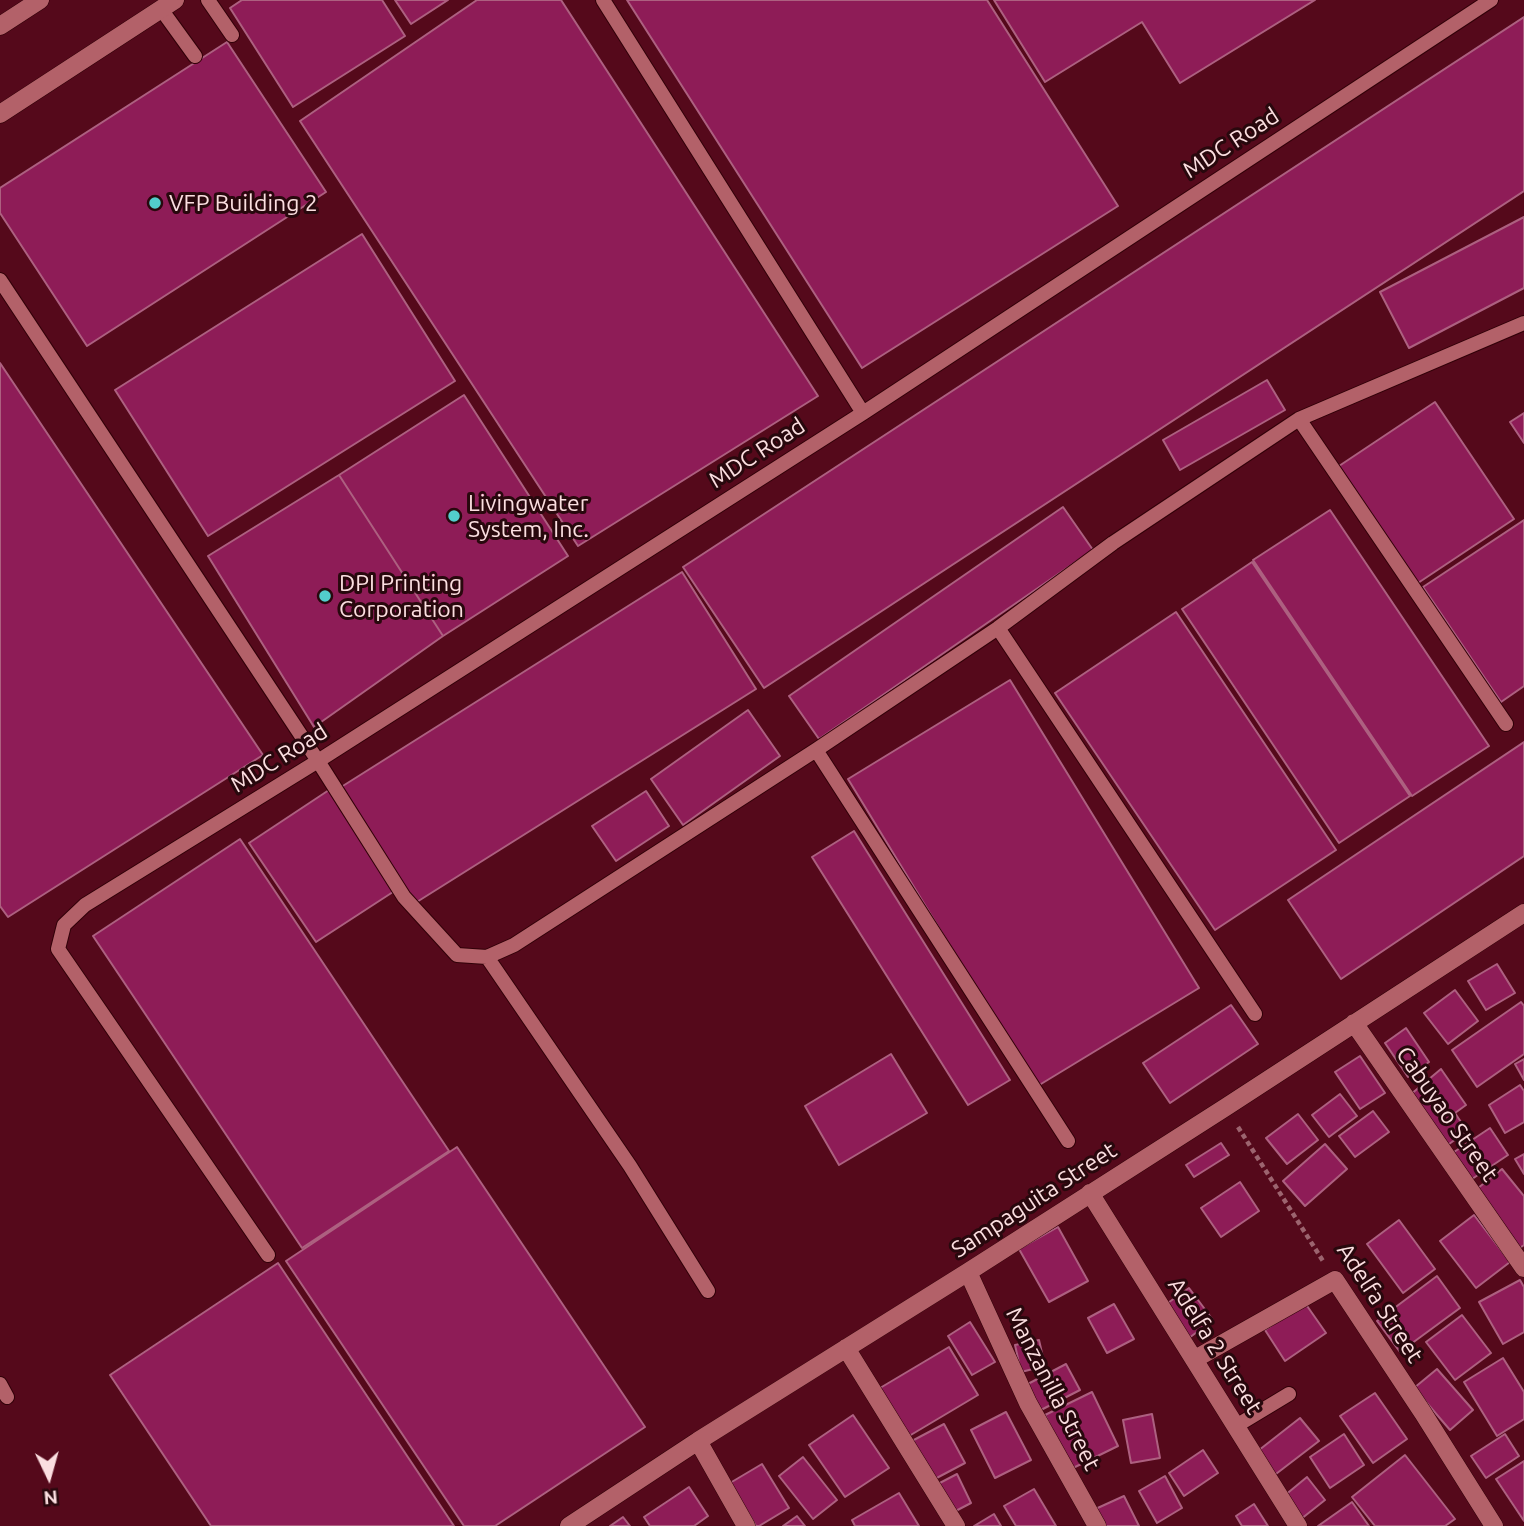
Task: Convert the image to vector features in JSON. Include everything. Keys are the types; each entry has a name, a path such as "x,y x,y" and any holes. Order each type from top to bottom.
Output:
{"street":[{"path":"0,26 40,0"},
{"path":"0,114 168,4"},
{"name":"Sampaguita Street","path":"569,1526 698,1441 1226,1107 1524,913"},
{"name":"Cabuyao Street","path":"1354,1023 1524,1268"},
{"name":"Adelfa 2 Street","path":"1090,1193 1298,1526"},
{"name":"Manzanilla Street","path":"968,1272 1028,1403 1097,1526"},
{"path":"1195,1359 1335,1280"},
{"name":"Adelfa Street","path":"1335,1280 1494,1526"},
{"path":"846,1348 956,1526"},
{"path":"698,1441 746,1526"}],"lane":[{"path":"208,0 232,34"},
{"path":"603,0 863,413"},
{"name":"MDC Road","path":"268,1255 58,949 64,925 85,905 318,761 863,413 1491,0"},
{"path":"168,4 195,56"},
{"path":"0,280 318,761 404,897 457,955 487,957 514,945 817,750 998,628 1112,543 1299,419 1524,323"},
{"path":"1299,419 1506,724"},
{"path":"998,628 1255,1014"},
{"path":"817,750 1068,1141"},
{"path":"487,957 630,1166 708,1291"},
{"path":"1236,1426 1289,1394"}],"path":[{"name":"Adelfa Street","path":"1226,1107 1335,1280"}],"building":[{"path":"242,0 382,0 405,36 293,107 230,8"},
{"path":"395,0 448,0 411,24"},
{"path":"477,0 561,0 818,396 578,546 300,121"},
{"path":"627,0 987,0 1118,206 862,368"},
{"path":"994,0 1315,0 1180,83 1142,22 1045,82"},
{"path":"1524,17 1524,191 764,688 683,567"},
{"name":"VFP Building 2","path":"227,42 326,192 87,346 0,213 0,188"},
{"path":"1524,217 1524,288 1409,348 1380,292"},
{"path":"362,234 455,381 208,536 115,390"},
{"path":"0,363 263,755 8,917 0,906"},
{"path":"1267,380 1285,410 1180,470 1163,440"},
{"name":"Livingwater System, Inc.","path":"464,395 568,556 443,636 339,475"},
{"path":"1435,402 1514,519 1415,585 1336,468"},
{"path":"1524,413 1524,443 1510,422"},
{"name":"DPI Printing Corporation","path":"339,475 443,636 314,727 208,556"},
{"path":"1063,507 1093,550 819,739 789,696"},
{"path":"1330,510 1489,746 1412,796 1253,560"},
{"path":"1524,520 1524,686 1501,702 1423,587"},
{"path":"1252,562 1410,796 1339,843 1182,609"},
{"path":"682,572 756,689 412,905 338,789"},
{"path":"1176,612 1336,850 1215,930 1055,693"},
{"path":"1010,680 1199,988 1036,1087 848,779"},
{"path":"748,710 780,756 683,825 651,779"},
{"path":"1524,742 1524,856 1341,979 1288,900"},
{"path":"329,790 396,890 316,942 249,843"},
{"path":"646,791 669,826 616,861 592,826"},
{"path":"854,831 1010,1080 968,1105 812,857"},
{"path":"240,839 449,1151 302,1248 93,936"},
{"path":"1497,964 1515,993 1486,1010 1468,981"},
{"path":"1455,990 1478,1021 1448,1044 1424,1013"},
{"path":"1521,1002 1524,1006 1524,1054 1477,1087 1452,1050"},
{"path":"1231,1005 1258,1044 1170,1103 1143,1063"},
{"path":"1406,1028 1429,1062 1408,1077 1385,1043"},
{"path":"891,1054 927,1113 839,1165 805,1106"},
{"path":"1360,1056 1385,1093 1360,1109 1335,1072"},
{"path":"1524,1059 1524,1080 1515,1064"},
{"path":"1441,1069 1466,1105 1455,1113 1467,1131 1445,1147 1410,1095"},
{"path":"1520,1085 1524,1091 1524,1122 1505,1133 1489,1105"},
{"path":"1340,1094 1357,1116 1329,1137 1312,1115"},
{"path":"1373,1111 1389,1132 1355,1157 1339,1136"},
{"path":"1298,1114 1318,1140 1287,1164 1266,1138"},
{"path":"1490,1128 1508,1155 1469,1181 1451,1154"},
{"path":"1221,1143 1229,1155 1194,1177 1186,1165"},
{"path":"1325,1144 1347,1169 1305,1206 1283,1181"},
{"path":"457,1147 645,1427 495,1526 464,1526 286,1261"},
{"path":"1524,1154 1524,1174 1515,1159"},
{"path":"1502,1169 1524,1196 1524,1245 1518,1249 1473,1192"},
{"path":"1240,1182 1259,1211 1221,1237 1201,1208"},
{"path":"1474,1215 1510,1262 1476,1288 1440,1241"},
{"path":"1399,1220 1435,1269 1403,1293 1367,1244"},
{"path":"1058,1227 1088,1281 1049,1302 1019,1249"},
{"path":"278,1263 454,1526 211,1526 110,1375"},
{"path":"1437,1276 1460,1308 1400,1352 1377,1321"},
{"path":"1520,1280 1524,1287 1524,1332 1503,1344 1479,1302"},
{"path":"1189,1288 1213,1320 1189,1338 1165,1305"},
{"path":"1305,1303 1326,1333 1285,1361 1265,1330"},
{"path":"1114,1304 1134,1339 1107,1353 1088,1318"},
{"path":"1462,1315 1491,1353 1455,1380 1426,1342"},
{"path":"970,1322 995,1362 972,1375 948,1336"},
{"path":"1039,1340 1045,1366 1021,1372 1015,1345"},
{"path":"949,1347 978,1395 904,1439 875,1391"},
{"path":"1503,1358 1524,1392 1524,1419 1497,1436 1464,1382"},
{"path":"1066,1364 1080,1390 1037,1412 1024,1386"},
{"path":"1437,1369 1473,1410 1450,1430 1414,1388"},
{"path":"1092,1392 1118,1446 1071,1469 1045,1415"},
{"path":"1375,1393 1407,1439 1373,1463 1340,1416"},
{"path":"1006,1412 1031,1460 995,1478 971,1430"},
{"path":"1152,1414 1160,1458 1131,1463 1123,1420"},
{"path":"853,1415 889,1468 845,1497 809,1445"},
{"path":"1300,1418 1319,1441 1272,1477 1254,1454"},
{"path":"944,1424 965,1463 931,1481 910,1442"},
{"path":"1344,1434 1364,1465 1330,1488 1310,1457"},
{"path":"1505,1434 1519,1456 1486,1478 1471,1456"},
{"path":"1203,1450 1218,1473 1184,1496 1169,1473"},
{"path":"1405,1455 1455,1519 1445,1526 1375,1526 1352,1497"},
{"path":"803,1457 837,1500 813,1519 779,1476"},
{"path":"1524,1461 1524,1521 1496,1479"},
{"path":"762,1464 789,1508 756,1526 730,1483"},
{"path":"957,1474 971,1503 948,1515 934,1486"},
{"path":"1165,1476 1182,1508 1157,1523 1139,1491"},
{"path":"1307,1477 1325,1500 1296,1523 1278,1501"},
{"path":"689,1487 708,1516 694,1526 650,1526 644,1517"},
{"path":"1034,1489 1056,1526 1016,1526 1004,1506"},
{"path":"899,1493 919,1526 855,1526 852,1520"},
{"path":"1124,1496 1139,1526 1098,1526 1091,1511"},
{"path":"1352,1502 1369,1526 1318,1526"},
{"path":"1254,1504 1268,1526 1242,1526 1236,1516"},
{"path":"994,1514 1001,1526 974,1526"},
{"path":"797,1516 805,1526 783,1526"},
{"path":"623,1517 630,1526 610,1526"}],"place":[{"name":"VFP Building 2","path":"155,203"},
{"name":"Livingwater System, Inc.","path":"454,516"},
{"name":"DPI Printing Corporation","path":"325,596"}]}
